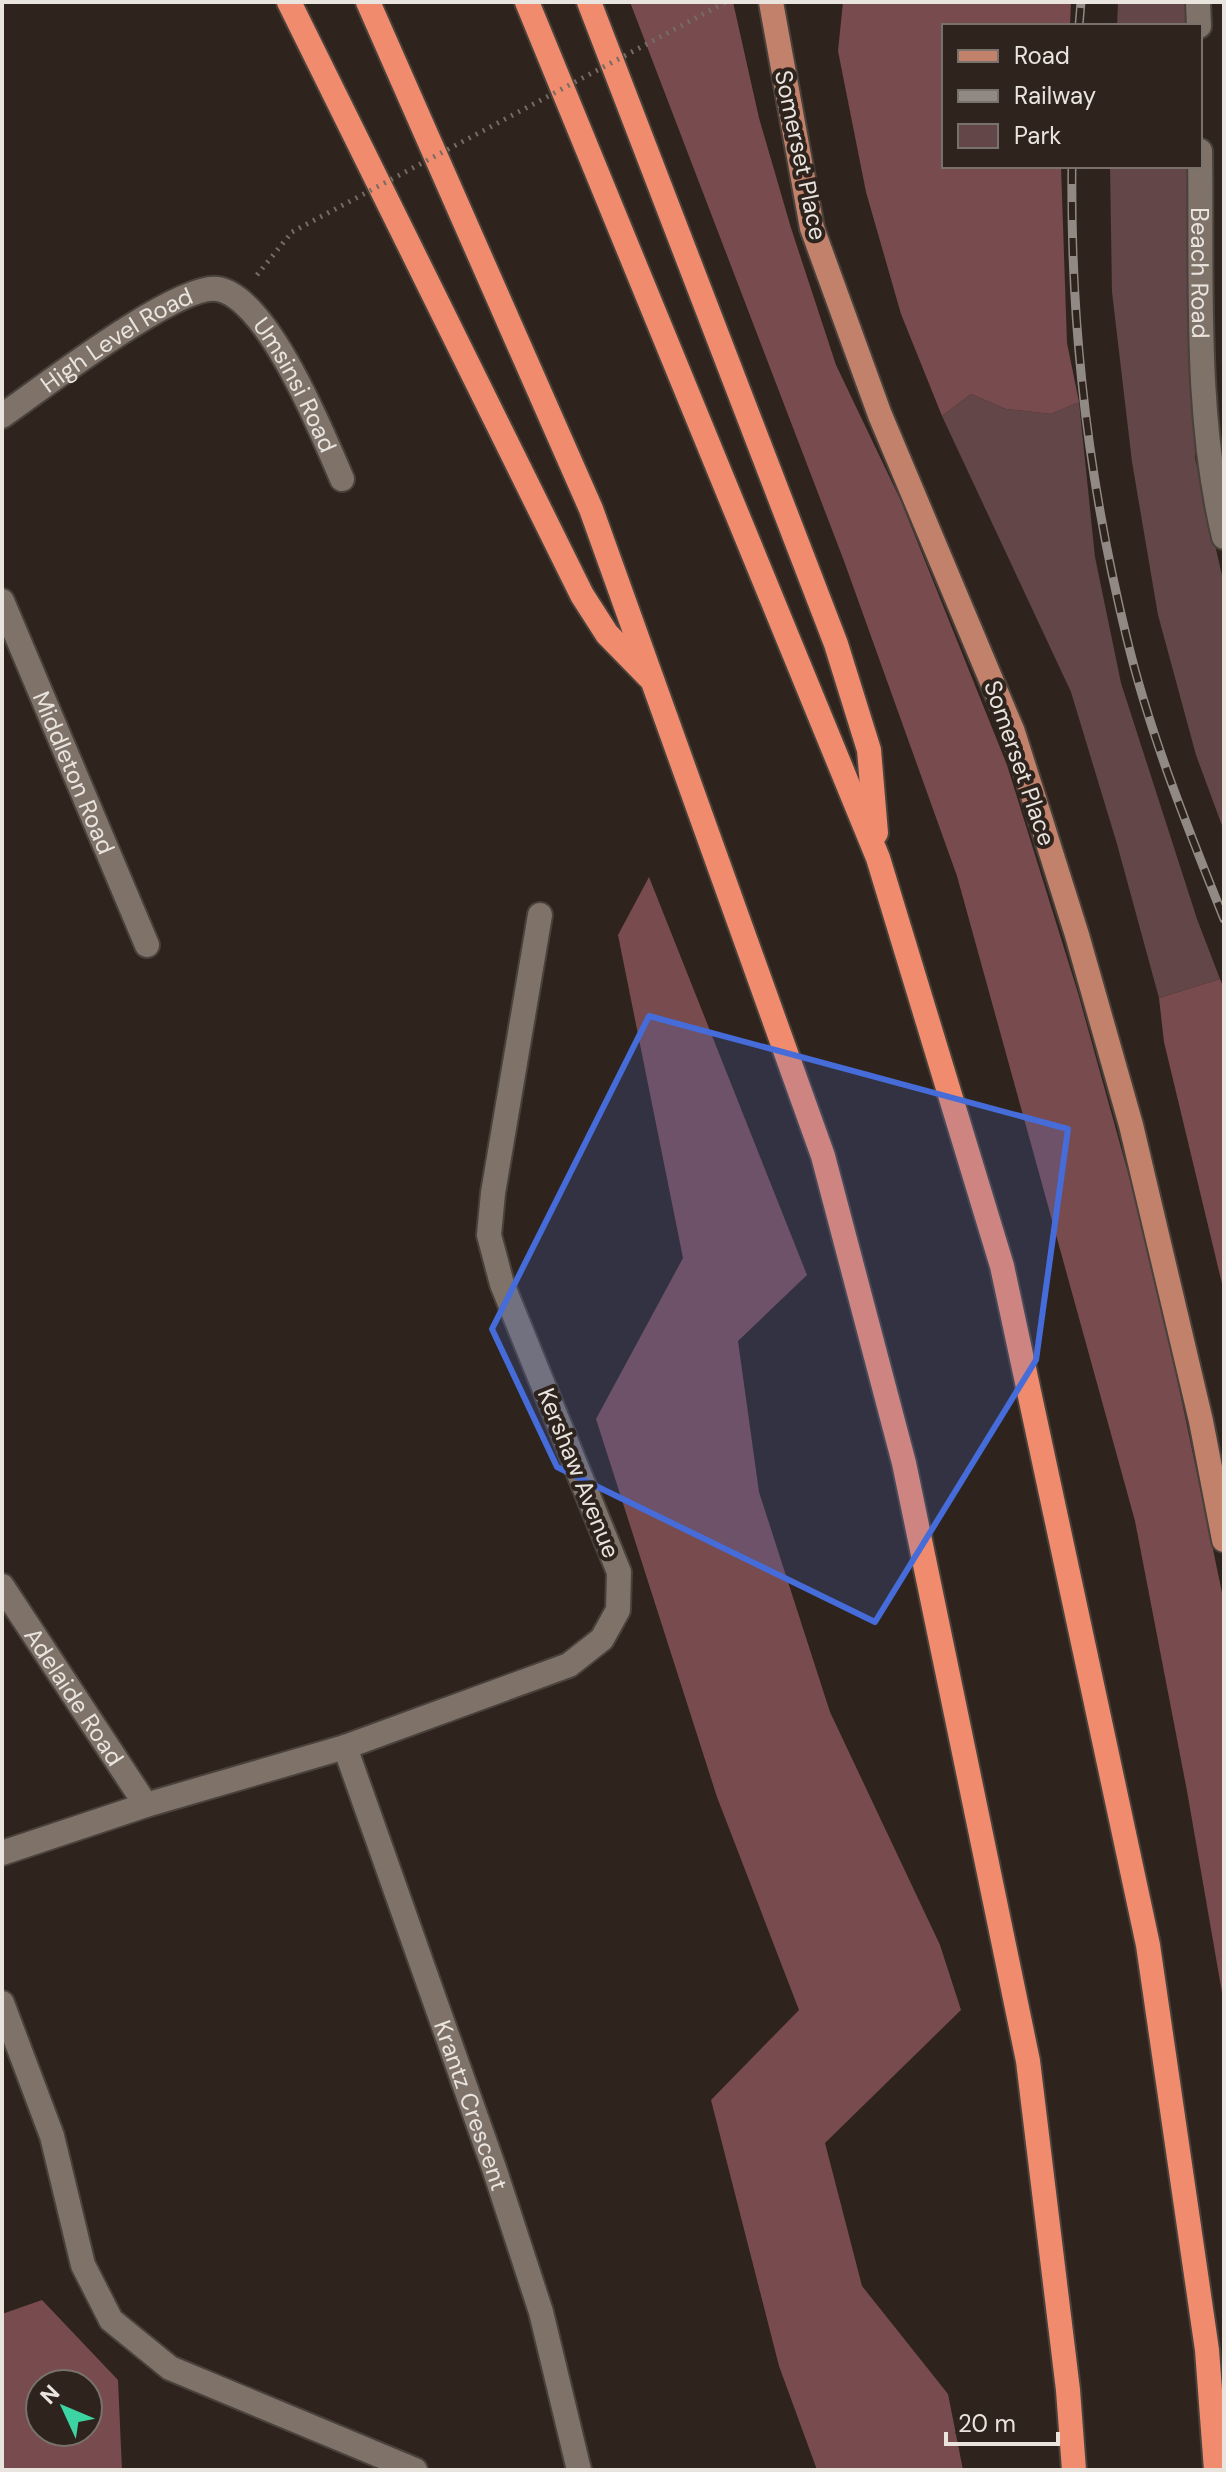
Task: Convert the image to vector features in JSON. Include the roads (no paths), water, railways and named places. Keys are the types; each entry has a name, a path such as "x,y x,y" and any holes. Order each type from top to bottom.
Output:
{"highway":[{"path":"289,2 582,595 607,634 656,685"},
{"path":"368,2 591,509 823,1156 904,1463 1028,2061 1068,2390 1074,2470"},
{"path":"527,2 878,858 1002,1266 1145,1930 1207,2350 1216,2470"},
{"path":"589,2 836,644 869,750 878,858"}],"main road":[{"name":"Somerset Place","path":"771,2 812,228 880,415 1013,732 1077,935 1135,1141 1201,1421 1224,1540"}],"street":[{"path":"1199,2 1199,24"},
{"name":"Beach Road","path":"1200,168 1202,342 1209,444 1224,537"},
{"name":"High Level Road","path":"2,416 153,311 192,293 216,289 238,297"},
{"name":"Umsinsi Road","path":"238,297 266,330 310,404 342,479"},
{"name":"Middleton Road","path":"2,601 147,945"},
{"name":"Kershaw Avenue","path":"2,1853 146,1805 345,1747 569,1665 602,1639 618,1610 619,1572 502,1284 489,1235 493,1193 540,915"},
{"name":"Adelaide Road","path":"2,1586 146,1805"},
{"name":"Krantz Crescent","path":"345,1747 494,2168 536,2298 579,2470"},
{"path":"2,2003 52,2136 83,2265 111,2320 170,2368 415,2470"}],"railway":[{"path":"1079,24 1081,2"},
{"path":"1072,168 1074,285 1079,345 1084,404 1102,522 1136,675 1158,746 1224,919"}]}
